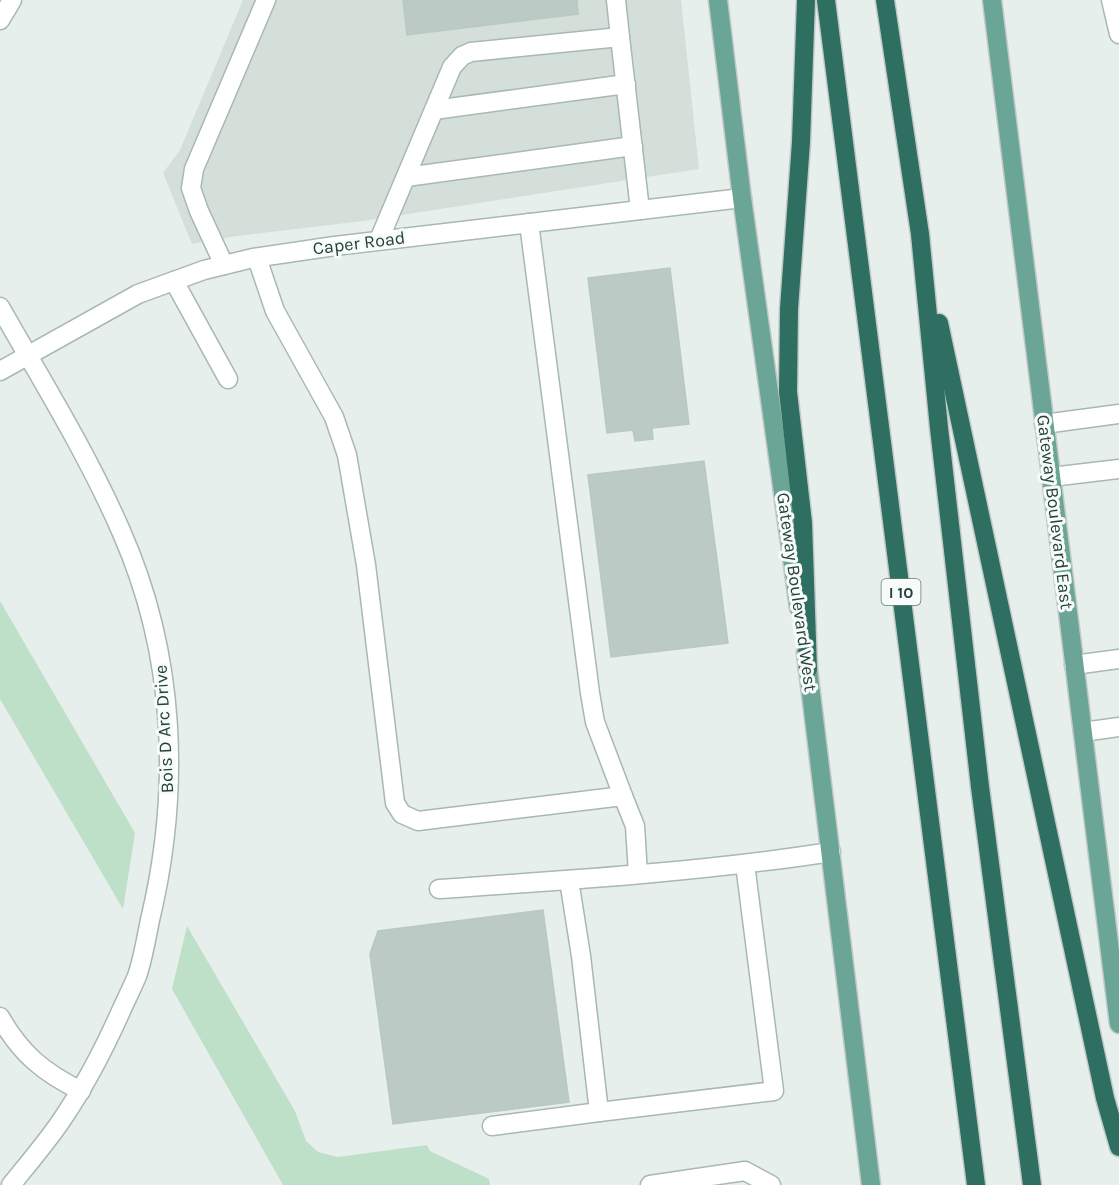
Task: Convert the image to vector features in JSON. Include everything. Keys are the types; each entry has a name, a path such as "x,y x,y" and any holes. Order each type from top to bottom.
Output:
{"highway":[{"path":"806,0 801,142 789,299 788,392 803,523 808,669"},
{"name":"I 10","path":"826,0 976,1185"},
{"path":"885,0 920,234 939,428 980,787 1032,1185"},
{"path":"920,234 1103,1087 1119,1147"}],"main road":[{"name":"Gateway Boulevard West","path":"718,0 742,198 808,669 872,1185"},
{"name":"Gateway Boulevard East","path":"992,0 1119,1024"}],"street":[{"path":"0,20 12,0"},
{"path":"224,265 199,211 192,188 194,169 266,0"},
{"path":"616,0 640,210"},
{"path":"1111,0 1119,34"},
{"path":"380,240 452,67 462,56 471,52 620,37"},
{"path":"434,110 626,84"},
{"path":"406,177 633,146"},
{"name":"Caper Road","path":"0,371 138,294 224,265 380,240 742,198"},
{"path":"529,223 590,693 595,722 635,826 638,874"},
{"path":"257,258 275,311 334,417 347,455 366,565 392,785 395,803 402,814 418,821 623,796"},
{"path":"174,281 228,379"},
{"name":"Bois D Arc Drive","path":"0,307 87,459 122,532 143,590 160,655 167,709 171,770 167,828 157,891 137,976 107,1042 81,1091 60,1123 11,1185"},
{"path":"1044,424 1119,414"},
{"path":"1051,477 1119,469"},
{"path":"1074,665 1119,659"},
{"path":"1083,732 1119,727"},
{"path":"439,889 745,864 831,852"},
{"path":"492,1126 774,1091 745,864"},
{"path":"569,880 581,956 599,1112"},
{"path":"0,1017 16,1043 30,1058 53,1077 81,1091"},
{"path":"650,1185 745,1171 771,1185"}],"shaded area":[{"path":"243,0 681,0 699,169 363,221 230,237 192,244 163,173 180,150"}],"green space":[{"path":"0,601 135,833 123,909 0,699"},
{"path":"187,926 295,1111 306,1141 318,1152 338,1157 427,1145 430,1151 489,1179 490,1185 283,1185 172,989"}],"building":[{"path":"403,0 577,0 578,14 407,35"},
{"path":"670,268 689,424 652,428 653,439 635,441 633,430 607,433 588,278"},
{"path":"704,461 728,643 611,657 588,475"},
{"path":"543,910 569,1102 393,1124 370,954 378,931"}]}
